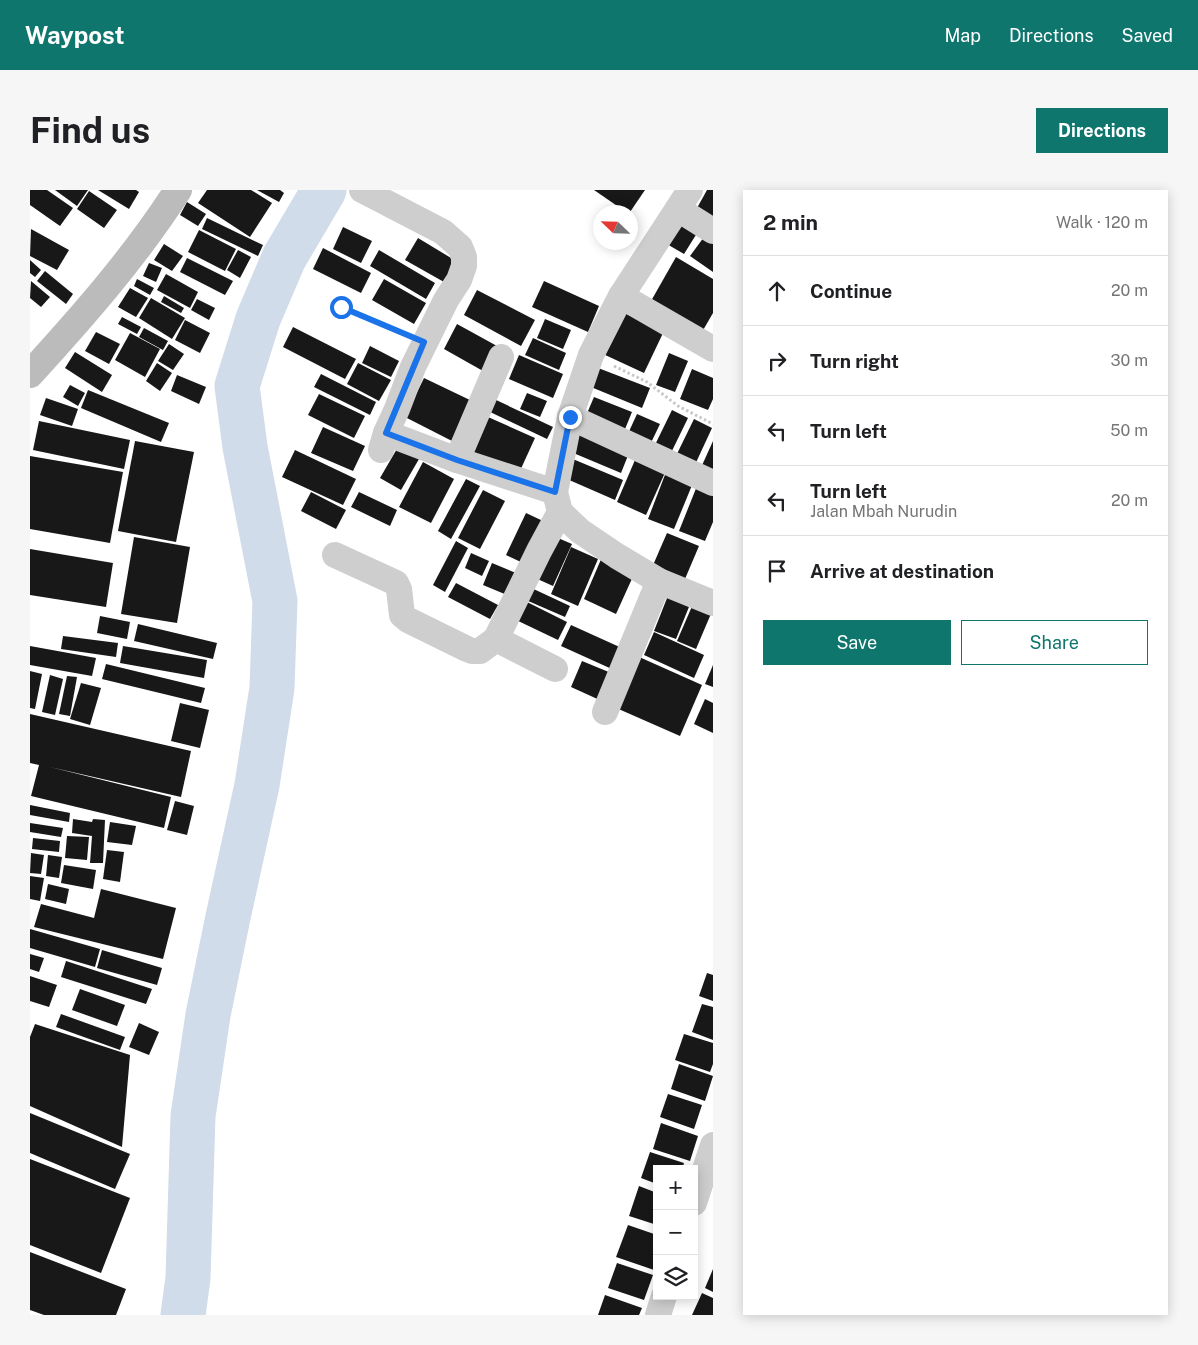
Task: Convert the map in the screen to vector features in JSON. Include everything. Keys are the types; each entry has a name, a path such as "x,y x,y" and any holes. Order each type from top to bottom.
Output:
{"street":[{"path":"30,374 84,315 122,268 154,228 178,190"},
{"path":"362,190 443,232 462,250 464,257 464,266 459,280 424,342 384,441 457,460 557,502 580,531 616,556 659,581 713,603"},
{"path":"335,555 396,583 399,589 402,615 408,620 472,651 480,650 496,639 539,551 557,502 570,417 591,355 621,296 684,199 713,231"},
{"path":"621,296 713,349"},
{"path":"457,460 501,357"},
{"path":"570,417 713,483"},
{"path":"605,712 659,581"},
{"path":"496,639 555,669"},
{"path":"698,1191 713,1144"},
{"path":"658,1315 663,1300"}],"path":[{"path":"341,307 424,342"},
{"path":"591,355 647,382 678,406 713,424"}],"building":[{"path":"30,190 47,190 73,208 60,226 30,205"},
{"path":"55,190 88,190 77,206"},
{"path":"98,190 136,190 139,192 129,209"},
{"path":"207,190 251,190 272,203 250,237 198,203"},
{"path":"257,190 280,190 284,193 279,202"},
{"path":"594,190 645,190 635,205 616,205"},
{"path":"707,190 713,190 713,218 697,208"},
{"path":"89,191 117,210 104,228 77,209"},
{"path":"187,202 206,214 198,226 180,215"},
{"path":"674,216 699,230 684,254 660,240"},
{"path":"207,218 263,245 258,256 202,229"},
{"path":"343,227 372,241 361,263 333,249"},
{"path":"31,229 69,250 57,270 30,256"},
{"path":"199,230 236,249 225,271 188,252"},
{"path":"704,237 713,243 713,272 690,256"},
{"path":"418,238 456,261 444,282 405,260"},
{"path":"164,244 183,256 172,271 154,260"},
{"path":"323,248 371,273 361,293 313,269"},
{"path":"238,250 251,257 240,278 227,270"},
{"path":"379,250 435,283 426,299 370,266"},
{"path":"676,257 713,279 713,313 702,332 651,301"},
{"path":"187,258 233,281 225,295 180,272"},
{"path":"30,260 41,270 35,277 30,273"},
{"path":"149,263 162,268 156,282 143,276"},
{"path":"45,271 73,294 66,304 37,281"},
{"path":"166,274 198,292 190,308 157,290"},
{"path":"137,279 154,288 150,295 134,286"},
{"path":"384,279 426,303 414,324 372,300"},
{"path":"31,281 50,297 41,307 30,298"},
{"path":"544,281 599,306 588,332 532,307"},
{"path":"130,288 148,298 136,317 118,307"},
{"path":"477,290 535,320 521,346 464,315"},
{"path":"164,296 184,308 181,313 161,302"},
{"path":"151,298 185,318 172,339 139,318"},
{"path":"197,299 215,308 209,320 191,310"},
{"path":"622,312 664,331 644,373 603,354"},
{"path":"122,317 141,327 137,334 118,324"},
{"path":"545,319 571,330 563,349 537,338"},
{"path":"185,320 210,333 200,353 175,340"},
{"path":"457,324 497,346 483,371 444,349"},
{"path":"293,327 356,359 345,379 283,347"},
{"path":"144,328 168,341 163,350 139,337"},
{"path":"96,332 120,344 109,364 85,351"},
{"path":"130,333 160,349 145,377 115,360"},
{"path":"533,338 566,353 559,370 525,355"},
{"path":"169,344 184,354 173,370 158,361"},
{"path":"370,346 399,361 391,377 362,363"},
{"path":"75,352 112,375 102,392 65,368"},
{"path":"669,353 688,361 675,392 656,385"},
{"path":"519,355 563,374 553,398 509,379"},
{"path":"157,363 172,373 160,391 146,381"},
{"path":"358,363 391,380 379,401 347,384"},
{"path":"593,366 650,388 642,408 586,385"},
{"path":"692,369 713,378 713,399 708,410 680,399"},
{"path":"321,374 376,402 370,415 314,387"},
{"path":"177,375 206,387 199,404 171,391"},
{"path":"424,378 472,401 452,441 405,417"},
{"path":"70,385 85,393 78,406 63,397"},
{"path":"88,390 169,423 161,442 81,408"},
{"path":"527,393 547,401 540,417 520,409"},
{"path":"319,394 365,416 354,438 308,415"},
{"path":"594,397 632,412 623,434 585,418"},
{"path":"46,398 78,409 72,426 40,415"},
{"path":"494,399 553,427 547,439 488,411"},
{"path":"672,410 688,418 668,459 652,451"},
{"path":"637,414 660,424 648,449 626,438"},
{"path":"488,417 535,438 519,473 472,452"},
{"path":"694,419 712,428 693,469 674,460"},
{"path":"39,421 130,440 124,469 33,450"},
{"path":"323,427 365,446 353,471 311,453"},
{"path":"581,427 631,448 621,473 571,452"},
{"path":"135,441 194,452 176,542 118,531"},
{"path":"713,441 713,477 699,472"},
{"path":"398,447 419,459 401,490 380,478"},
{"path":"295,450 356,479 343,505 282,477"},
{"path":"638,453 668,466 646,515 617,502"},
{"path":"30,456 123,472 110,543 30,529"},
{"path":"568,457 623,480 615,500 560,476"},
{"path":"423,462 454,479 431,523 399,507"},
{"path":"668,467 695,478 674,529 648,519"},
{"path":"466,479 480,486 451,539 438,531"},
{"path":"699,481 713,487 713,522 705,541 679,531"},
{"path":"483,490 505,501 480,549 458,538"},
{"path":"311,492 346,510 336,529 301,511"},
{"path":"359,492 397,510 390,526 351,507"},
{"path":"526,513 543,521 523,563 506,555"},
{"path":"667,533 699,546 682,586 650,572"},
{"path":"551,535 572,544 553,586 533,577"},
{"path":"134,537 190,547 177,623 121,614"},
{"path":"456,541 468,548 445,592 433,585"},
{"path":"571,547 598,559 578,606 551,594"},
{"path":"30,549 113,563 106,607 30,595"},
{"path":"471,553 489,561 482,576 465,568"},
{"path":"602,557 635,572 616,614 584,599"},
{"path":"492,563 516,573 507,595 483,585"},
{"path":"456,583 498,605 490,619 448,597"},
{"path":"525,585 570,606 565,617 519,597"},
{"path":"671,588 693,597 676,639 654,631"},
{"path":"696,597 713,609 696,649 677,641"},
{"path":"523,600 567,622 558,640 514,619"},
{"path":"100,616 130,622 127,639 97,633"},
{"path":"138,624 217,643 213,659 134,641"},
{"path":"571,625 624,649 614,670 561,646"},
{"path":"654,632 704,655 694,678 644,655"},
{"path":"63,636 118,643 116,657 61,649"},
{"path":"30,646 96,658 92,676 30,665"},
{"path":"123,646 207,660 204,678 120,663"},
{"path":"637,656 702,685 680,736 614,707"},
{"path":"582,661 616,675 604,702 571,687"},
{"path":"106,664 205,688 201,703 102,679"},
{"path":"713,665 713,687 705,684"},
{"path":"30,671 42,674 35,709 30,708"},
{"path":"50,675 63,679 55,715 42,712"},
{"path":"67,676 77,677 70,716 59,714"},
{"path":"81,683 101,688 90,725 70,719"},
{"path":"705,699 713,703 713,733 694,724"},
{"path":"180,703 209,710 200,748 171,741"},
{"path":"30,714 191,751 181,797 50,767 171,797 164,828 31,796 39,765 30,763"},
{"path":"175,801 194,806 187,835 167,830"},
{"path":"30,805 70,813 69,822 30,815"},
{"path":"73,819 92,822 93,819 105,820 103,863 90,863 92,836 72,833"},
{"path":"110,822 136,826 132,845 107,842"},
{"path":"30,823 63,828 61,837 30,832"},
{"path":"67,836 89,837 87,860 65,858"},
{"path":"33,838 60,841 59,852 32,849"},
{"path":"107,850 124,852 120,882 103,879"},
{"path":"31,853 44,855 41,874 30,873"},
{"path":"48,855 62,857 59,878 46,876"},
{"path":"64,865 96,870 93,889 61,883"},
{"path":"30,876 44,878 40,901 30,899"},
{"path":"48,884 69,889 66,904 45,899"},
{"path":"101,889 176,908 163,959 34,927 41,904 94,918"},
{"path":"30,929 100,949 95,967 30,948"},
{"path":"102,950 162,968 157,985 97,968"},
{"path":"30,954 44,958 39,972 30,969"},
{"path":"66,961 152,989 146,1004 61,977"},
{"path":"707,973 713,975 713,1001 699,996"},
{"path":"30,976 57,985 49,1007 30,1001"},
{"path":"80,989 125,1005 117,1026 72,1010"},
{"path":"702,1004 713,1007 713,1040 692,1032"},
{"path":"61,1014 125,1037 120,1050 56,1027"},
{"path":"139,1023 159,1032 149,1055 129,1047"},
{"path":"35,1024 130,1055 122,1147 30,1106 30,1037"},
{"path":"684,1034 713,1043 713,1064 710,1072 675,1060"},
{"path":"679,1064 713,1076 705,1101 671,1089"},
{"path":"668,1094 702,1105 694,1129 660,1117"},
{"path":"30,1113 130,1154 115,1189 30,1153"},
{"path":"661,1123 698,1136 690,1161 653,1149"},
{"path":"650,1152 684,1163 683,1165 653,1165 653,1182 641,1178"},
{"path":"30,1159 130,1198 101,1273 30,1245"},
{"path":"639,1186 653,1191 653,1224 629,1216"},
{"path":"628,1225 653,1234 653,1270 616,1257"},
{"path":"30,1252 126,1289 116,1315 44,1315 30,1310"},
{"path":"617,1263 653,1275 644,1300 608,1288"},
{"path":"713,1269 713,1292 705,1288"},
{"path":"702,1293 713,1298 713,1315 692,1315"},
{"path":"605,1295 642,1308 639,1315 598,1315"}],"waterway":[{"path":"183,1315 188,1278 193,1116 208,1015 257,785 272,688 275,601 245,447 237,386 258,319 284,258 324,190"}],"route":[{"path":"341,307 424,342 386,433 457,460 555,492 570,417"}]}
